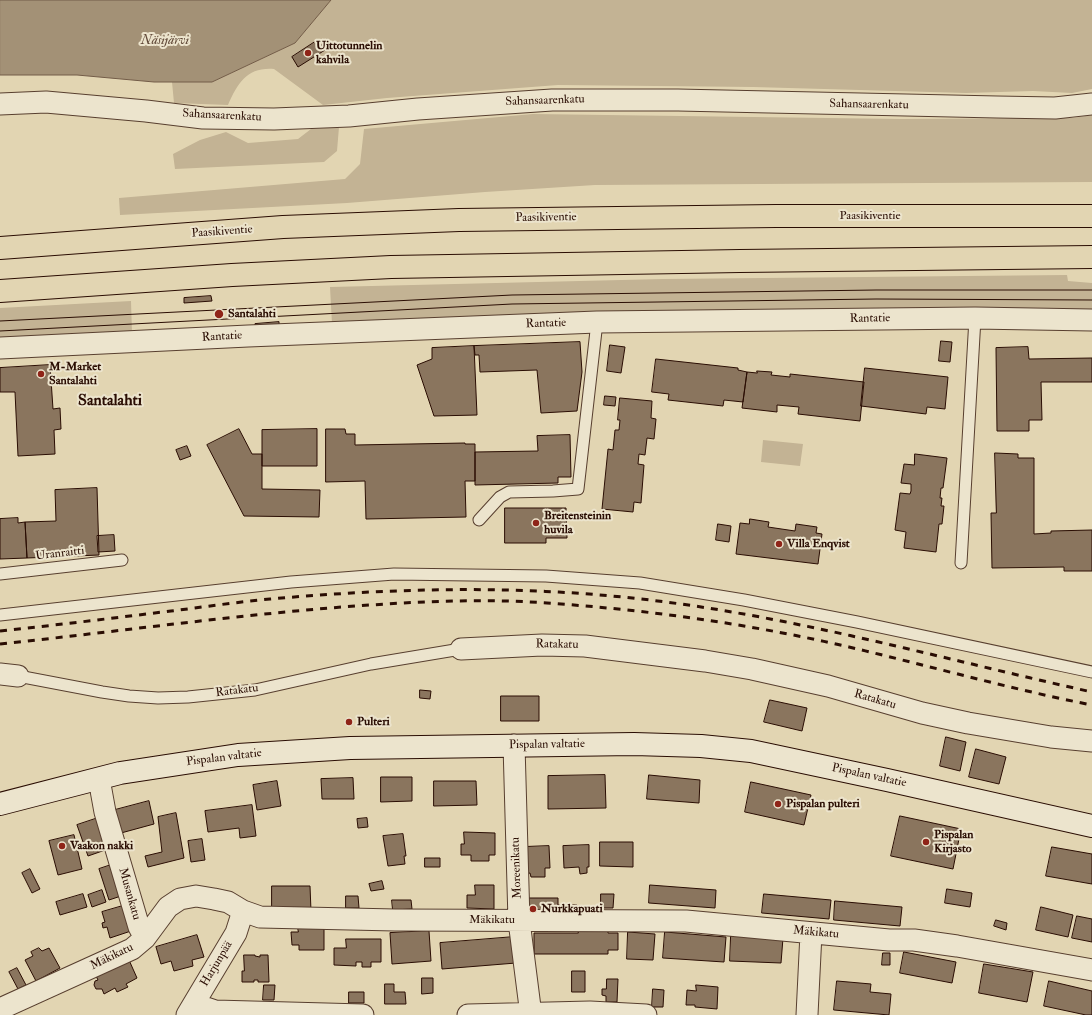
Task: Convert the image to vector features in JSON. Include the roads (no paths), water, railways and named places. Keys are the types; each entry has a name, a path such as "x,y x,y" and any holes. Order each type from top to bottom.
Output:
{"highway":[{"path":"1013,216 1092,207"},
{"name":"Paasikiventie","path":"0,248 283,227 451,220 776,216 1092,216"},
{"path":"0,291 232,275 391,267 740,261 1092,258"}],"main road":[{"name":"Pispalan valtatie","path":"0,804 120,773 238,755 350,748 642,744 701,746 751,751 1092,826"}],"street":[{"name":"Sahansaarenkatu","path":"0,104 46,102 204,118 274,119 349,116 418,109 552,100 693,101 1004,108 1055,108 1092,104"},
{"name":"Rantatie","path":"0,348 241,336 597,322 975,318 1092,320"},
{"name":"Ratakatu","path":"461,649 534,645 585,646 705,661 752,669 820,685 922,713 968,723 1044,736 1092,741"},
{"name":"Moreenikatu","path":"514,745 519,920 530,1014"},
{"name":"Musankatu","path":"99,779 105,812 139,927 145,938"},
{"name":"Mäkikatu","path":"0,1008 132,949 145,938 168,907 180,899 196,896 228,902 243,911 260,917 686,921 890,940 914,940 957,946 1092,970"},
{"name":"Harjunpää","path":"190,1009 236,933 243,911"},
{"path":"807,1015 811,932"},
{"path":"190,1009 363,1015"},
{"path":"468,1015 590,1012 646,1015"}],"lane":[{"path":"961,563 975,318"},
{"path":"479,520 500,497 509,492 578,489 597,322"},
{"name":"Uranraitti","path":"0,574 122,560"},
{"path":"0,615 290,582 394,574 546,576 640,583 744,600 857,622 1092,672"},
{"name":"Ratakatu","path":"9,675 129,696 158,698 188,697 255,690 371,664 461,649"}],"water":[{"name":"Näsijärvi","path":"0,0 331,0 295,43 212,82 154,82 77,75 0,75"}],"tram line":[{"path":"0,321 512,295 876,290 1092,290"},
{"path":"0,331 512,304 876,299 1092,300"}],"railway":[{"path":"0,631 270,599 316,595 409,590 502,590 549,592 641,599 755,616 811,627 1092,692"},
{"path":"0,644 214,619 342,607 444,601 547,603 661,614 774,631 849,647 1000,685 1092,705"}],"place":[{"name":"Uittotunnelin kahvila","path":"308,53"},
{"name":"Santalahti","path":"219,314"},
{"name":"M-Market Santalahti","path":"41,374"},
{"name":"Breitensteinin huvila","path":"536,523"},
{"name":"Villa Enqvist","path":"779,544"},
{"name":"Pulteri","path":"349,722"},
{"name":"Pispalan pulteri","path":"778,804"},
{"name":"Pispalan Kirjasto","path":"926,842"},
{"name":"Vaakon nakki","path":"62,846"},
{"name":"Nurkkapuati","path":"533,909"}],"district":[{"name":"Santalahti","path":"110,402"}]}
